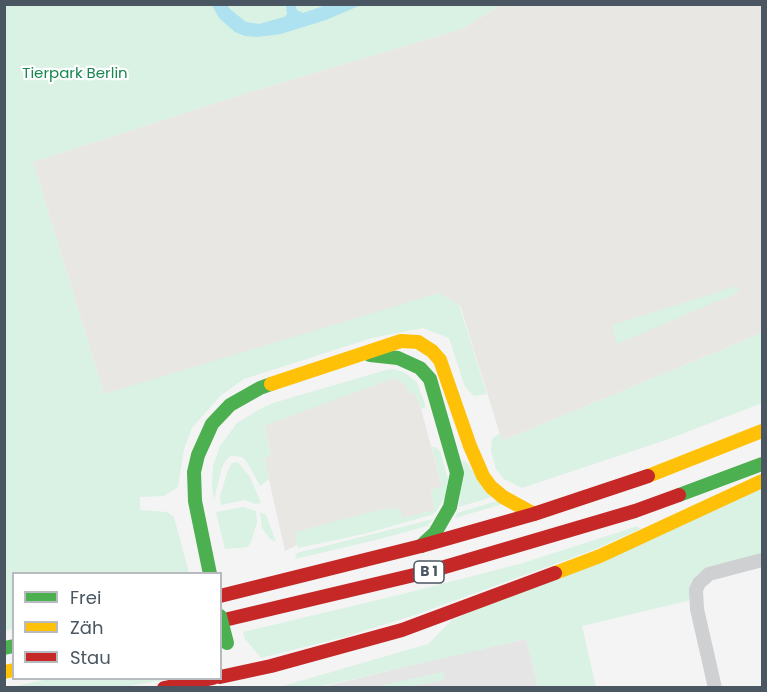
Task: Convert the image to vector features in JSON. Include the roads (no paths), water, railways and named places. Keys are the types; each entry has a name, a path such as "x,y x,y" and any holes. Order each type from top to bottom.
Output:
{"main road":[{"path":"210,572 196,512 194,472 198,455 212,424 230,405 260,388 401,341 418,342 432,351 444,368 470,446 483,476 502,496 534,514"},
{"path":"366,354 398,358 420,368 430,379 451,451 457,473 450,507 435,533 421,546"},
{"name":"B 1","path":"222,596 421,546 534,514 657,473 762,431"},
{"name":"B 1","path":"222,619 431,571 635,511 762,464"},
{"path":"222,630 228,662 402,630 600,556 762,481"},
{"path":"164,687 202,680"}],"street":[{"path":"716,687 697,609 696,590 699,583 709,574 762,560"}],"water":[{"path":"212,5 227,5 246,22 259,24 284,17 287,14 286,5 295,5 297,10 303,13 326,5 361,5 326,20 281,34 257,37 235,32 219,18"}],"park label":[{"name":"Tierpark Berlin","path":"75,74"}]}
